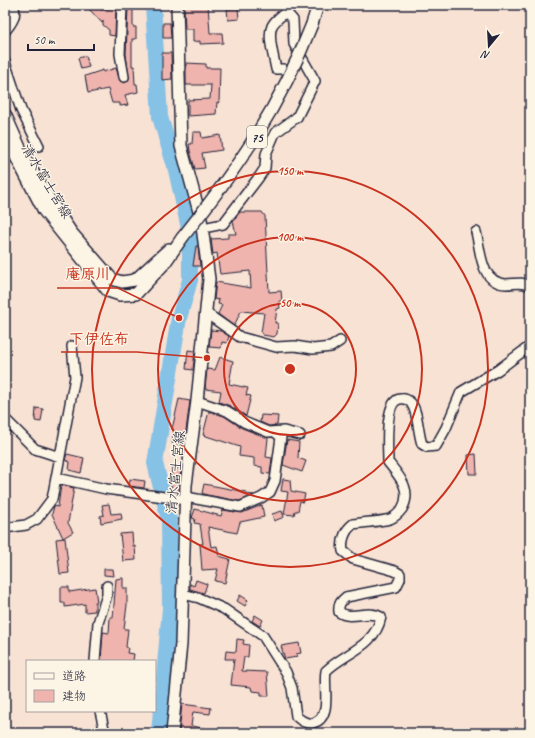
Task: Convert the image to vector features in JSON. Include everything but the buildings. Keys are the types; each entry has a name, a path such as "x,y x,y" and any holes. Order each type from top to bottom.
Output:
{"main road":[{"name":"清水富士宮線","path":"172,733 181,644 186,498 209,279 203,228 180,146 178,5"},
{"name":"清水富士宮線","path":"5,114 21,161 44,211 108,291 120,295 136,294 164,264 182,238 217,194 255,140 291,74 312,24 318,5"},
{"name":"清水富士宮線","path":"5,136 21,161"}],"street":[{"path":"5,31 15,14 13,5"},
{"path":"122,5 120,54 124,77"},
{"path":"203,228 223,224 250,189 265,168 266,154 275,133 297,117 315,81 294,44 293,20 284,8 271,28 276,69 282,70"},
{"path":"5,62 21,110 39,146"},
{"path":"476,232 485,270 492,280 497,283 521,283 530,286"},
{"path":"206,313 240,337 276,347 295,346 313,350 331,347 340,340"},
{"path":"5,528 26,525 36,519 52,499 75,377 72,346"},
{"path":"183,594 199,598 224,609 263,636 286,672 292,688 296,716 301,721 309,723 321,718 324,714 326,705 326,671 366,643 379,624 380,617 375,614 344,615 339,612 338,606 346,597 396,586 400,579 400,574 395,571 353,559 344,551 342,546 348,528 353,524 391,518 403,507 406,491 405,486 388,462 389,435 387,420 394,402 399,398 406,399 411,402 422,444 427,447 436,446 446,428 461,392 498,370 530,346"},
{"path":"197,401 227,411 260,429 276,433 284,431 300,435"},
{"path":"5,419 35,449 60,457"},
{"path":"57,478 106,489 186,498 240,508 270,492 276,481 280,437 276,433"},
{"path":"95,660 98,623 107,595 107,586"},
{"path":"100,712 105,733"}],"waterway":[{"path":"153,5 160,117 176,170 190,233 190,280 179,318 155,463 169,520 170,608 159,733"}],"place":[{"name":"庵原川","path":"179,318"},
{"name":"下伊佐布","path":"207,358"}]}
